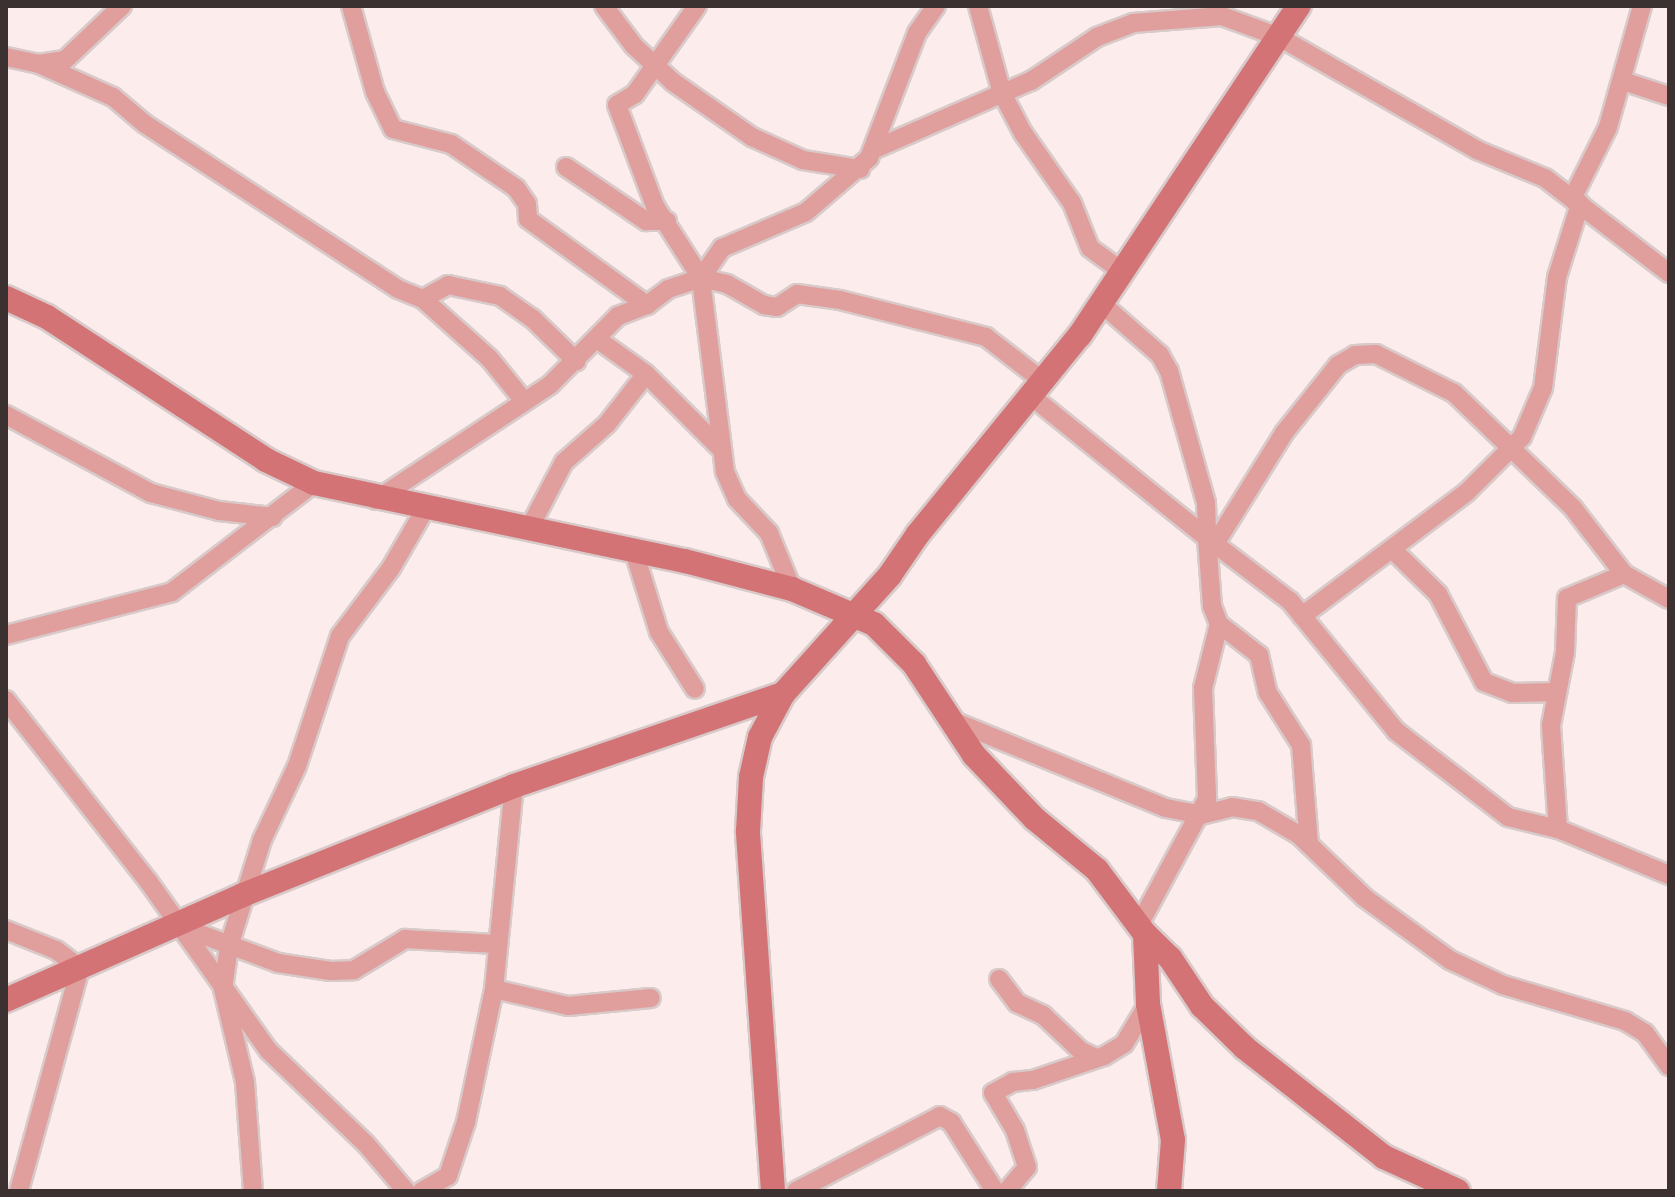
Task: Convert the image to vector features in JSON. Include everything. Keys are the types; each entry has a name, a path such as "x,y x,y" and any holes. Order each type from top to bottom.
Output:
{"street":[{"path":"39,64 78,52 122,6"},
{"path":"351,6 384,118 393,129 451,144 516,188 527,204 528,219 647,305"},
{"path":"604,6 634,46 688,95 777,151 860,169"},
{"path":"697,6 635,94 617,105 646,185 701,278 718,446 734,493 769,533 792,589"},
{"path":"701,278 722,248 798,217 860,169 875,149 917,33 936,6"},
{"path":"978,6 1002,93 1072,203 1090,248 1123,272"},
{"path":"773,1191 748,831 753,758 783,694 854,615 1102,304 1299,6"},
{"path":"1302,616 1394,551 1511,450 1539,403 1557,277 1576,202 1608,127 1642,6"},
{"path":"875,149 1031,81 1097,37 1133,23 1222,16 1279,37 1477,150 1545,178 1669,273"},
{"path":"6,57 39,64 113,97 156,131 354,256 398,289 423,299 490,359 524,401"},
{"path":"1623,81 1669,96"},
{"path":"566,167 646,221 667,221"},
{"path":"376,500 524,401 576,361 618,316 647,305 668,289 701,278 727,284 764,305 777,307 797,294 840,300 986,337 1037,388 1211,541 1279,589 1367,701 1413,747 1495,810 1558,829 1669,875"},
{"path":"423,299 448,285 500,296 532,318 576,361"},
{"path":"6,298 47,317 266,460 314,483 376,500 531,525 633,548 792,589 854,615 901,647 993,775 1097,870 1142,929 1170,958 1202,1006 1245,1048 1384,1157 1458,1191"},
{"path":"1102,304 1160,355 1169,371 1206,503 1211,541 1212,606 1219,624 1259,655 1268,693 1301,745 1309,845"},
{"path":"597,339 646,374 718,446"},
{"path":"1211,541 1284,433 1338,365 1355,355 1376,354 1454,393 1573,508 1624,574 1669,599"},
{"path":"531,525 564,462 607,424 646,374"},
{"path":"6,415 151,493 219,511 273,517"},
{"path":"6,635 172,592 314,483"},
{"path":"253,1191 245,1082 223,989 229,946 262,840 297,766 340,636 391,568 427,506"},
{"path":"633,548 659,632 695,689"},
{"path":"1394,551 1438,594 1484,682 1512,693 1557,692"},
{"path":"1558,829 1551,725 1568,595 1624,574"},
{"path":"1169,1191 1173,1140 1148,1004 1142,929 1201,815 1208,737 1203,688 1219,624"},
{"path":"6,1000 243,895 514,786 783,694"},
{"path":"6,700 269,1051 366,1144 406,1191"},
{"path":"951,720 1123,792 1201,815 1232,807 1258,811 1309,845 1365,898 1450,960 1488,980 1636,1026 1669,1066"},
{"path":"422,1191 448,1176 457,1157 494,989 496,944 514,786"},
{"path":"176,925 278,963 330,971 354,970 405,939 496,944"},
{"path":"6,930 56,950 80,968"},
{"path":"19,1191 80,968"},
{"path":"999,979 1017,1003 1043,1015 1081,1051 1096,1058"},
{"path":"494,989 568,1006 651,998"},
{"path":"1007,1191 1027,1167 1015,1130 993,1093 1013,1082 1033,1080 1096,1058 1124,1044 1148,1004"},
{"path":"796,1191 940,1116 951,1122 995,1191"}]}
